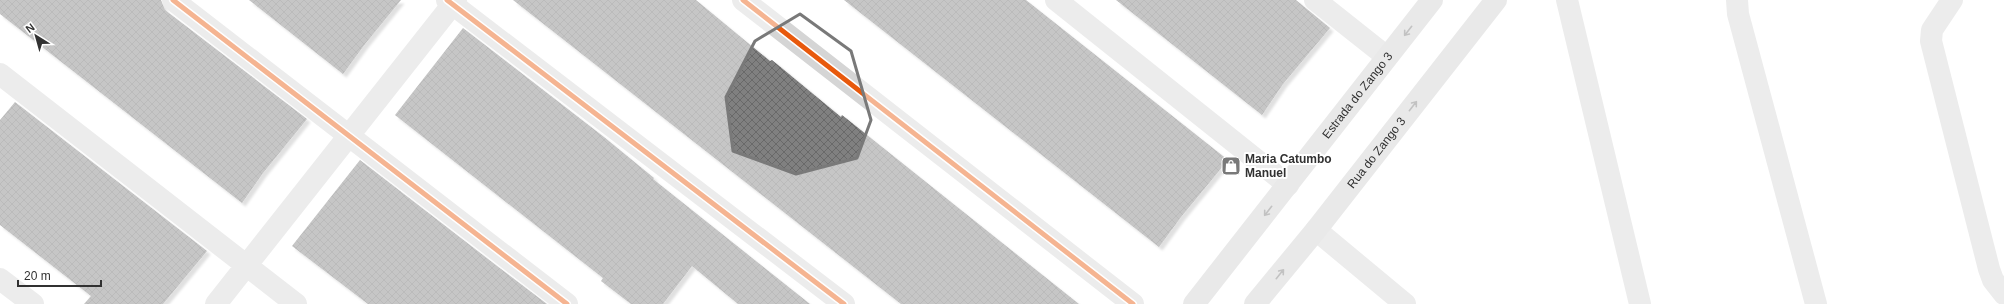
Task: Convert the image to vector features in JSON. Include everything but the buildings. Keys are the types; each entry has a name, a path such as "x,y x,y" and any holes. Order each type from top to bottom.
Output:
{"street":[{"path":"173,0 567,304"},
{"path":"744,0 1133,304"},
{"path":"1056,0 1288,185"},
{"path":"1315,0 1387,57"},
{"name":"Estrada do Zango 3","path":"1194,304 1432,0"},
{"name":"Rua do Zango 3","path":"1255,304 1316,230 1496,0"},
{"path":"1567,0 1640,304"},
{"path":"1737,0 1738,14 1816,304"},
{"path":"1952,0 1932,30 1931,41 1988,269 1992,280 2004,294"},
{"path":"216,304 248,266 452,2 844,304"},
{"path":"0,74 296,304"},
{"path":"1316,230 1405,304"},
{"path":"0,279 33,304"}],"highlighted area":[{"path":"800,14 851,51 871,120 857,158 796,174 733,151 726,97 755,41"}],"cycle path":[{"path":"173,0 567,304"},
{"path":"447,0 844,304"},
{"path":"743,0 1133,304"}],"place":[{"name":"Maria Catumbo Manuel","path":"1231,166"}]}
